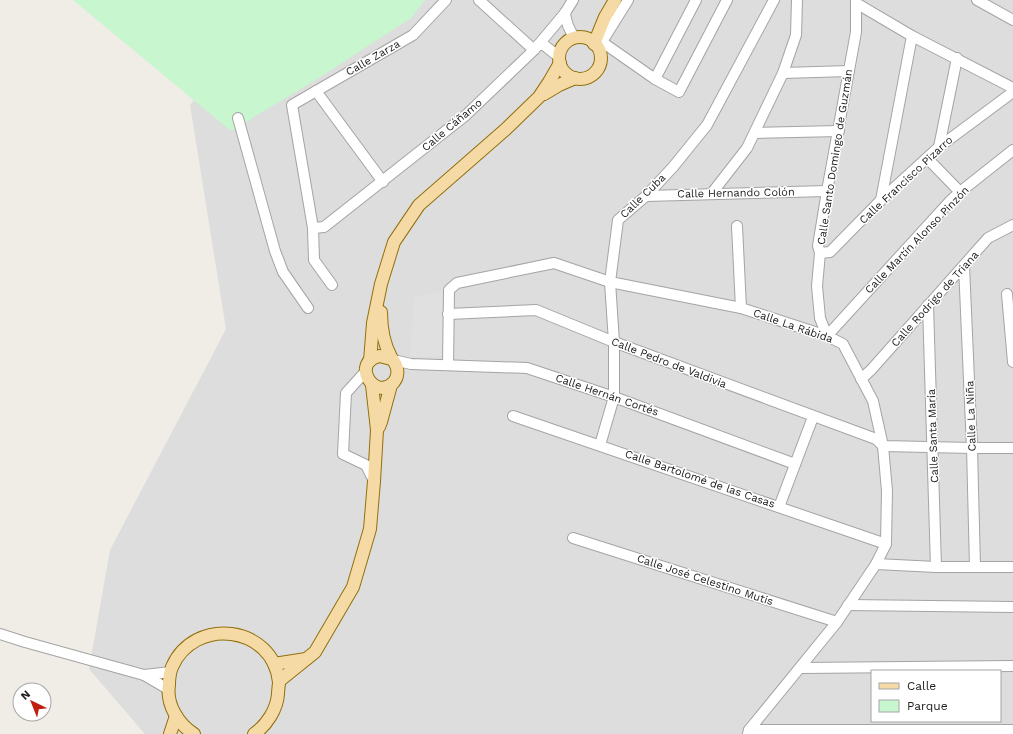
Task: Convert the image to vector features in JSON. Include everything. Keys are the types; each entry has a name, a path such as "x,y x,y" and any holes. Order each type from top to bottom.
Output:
{"main road":[{"path":"539,97 559,85 575,78 588,77 597,69 600,57 598,45 605,17 615,0"},
{"path":"381,284 381,327 392,359 397,366 398,374 390,385 380,388 372,385 368,381 368,366 373,323 381,284 394,242 419,205 506,129 539,97 550,82 564,45 579,38 605,17"},
{"path":"579,38 590,40 598,45"},
{"path":"559,60 563,70 568,75 575,78"},
{"path":"368,366 380,356 392,359"},
{"path":"279,681 315,652 353,587 370,529 377,430 372,385"},
{"path":"377,430 381,422 390,385"},
{"path":"194,734 188,730 176,716 170,702 168,689 172,667 181,652 195,640 211,634 229,632 246,637 261,647 268,654 274,664 279,681 278,700 270,717 254,734"},
{"path":"274,664 306,658"},
{"path":"170,734 176,716"}],"street":[{"name":"Calle Zarza","path":"313,228 292,105 413,35 446,0"},
{"path":"479,0 536,48 544,45 559,60"},
{"path":"628,0 598,45 679,92 728,0"},
{"path":"655,79 696,0"},
{"name":"Calle Cuba","path":"600,445 614,397 614,342 610,282 618,220 646,196 673,167 707,125 774,0"},
{"path":"712,193 747,148 783,73 796,35 797,0"},
{"path":"978,0 1013,20"},
{"path":"856,1 912,36 957,58 1013,90"},
{"name":"Calle Santo Domingo de Guzmán","path":"827,336 820,318 817,286 820,253 818,246 856,32 856,1"},
{"path":"567,5 568,26 579,38"},
{"name":"Calle Cáñamo","path":"313,228 324,227 383,182 466,115 536,48 567,5"},
{"path":"881,200 912,36"},
{"path":"938,146 957,58"},
{"path":"783,73 849,71"},
{"name":"Calle Francisco Pizarro","path":"820,253 830,252 881,200 938,146 1013,90"},
{"path":"316,91 383,182"},
{"path":"238,118 275,251 284,272 308,308"},
{"path":"755,133 839,130"},
{"name":"Calle Martín Alonso Pinzón","path":"827,336 960,192 1013,150"},
{"path":"926,158 960,192"},
{"name":"Calle Hernando Colón","path":"646,196 827,191"},
{"name":"Calle Rodrigo de Triana","path":"861,379 872,370 988,238 1013,225"},
{"path":"737,226 741,308"},
{"path":"313,228 314,260 332,285"},
{"name":"Calle La Rábida","path":"448,365 449,290 457,283 554,263 610,282 741,308 827,336 843,344 873,401 883,446 887,492 886,544"},
{"name":"Calle La Niña","path":"964,266 972,448 975,567"},
{"path":"1007,294 1013,362"},
{"name":"Calle Santa María","path":"928,306 936,567"},
{"name":"Calle Pedro de Valdivia","path":"448,314 536,310 614,342 876,439 883,446"},
{"name":"Calle Hernán Cortés","path":"392,359 411,364 527,368 614,397 795,464"},
{"path":"398,374 411,364"},
{"path":"368,366 346,393 342,454 366,465 374,481"},
{"name":"Calle Bartolomé de las Casas","path":"513,416 886,544"},
{"path":"779,507 814,417"},
{"path":"883,446 1013,448"},
{"name":"Calle José Celestino Mutis","path":"573,538 837,622"},
{"path":"749,732 837,622 876,564 886,544"},
{"path":"876,564 936,567 1013,567"},
{"path":"848,605 1013,607"},
{"path":"0,634 144,675 168,689"},
{"path":"801,668 1013,666"},
{"path":"144,675 171,672"},
{"path":"749,732 1013,730"}],"shaded area":[{"path":"274,0 1013,0 1013,734 145,734 89,669 110,550 226,329 190,105"},
{"path":"449,290 448,356 410,357 414,297"}],"green space":[{"path":"73,0 425,0 411,18 317,79 231,131"}]}
